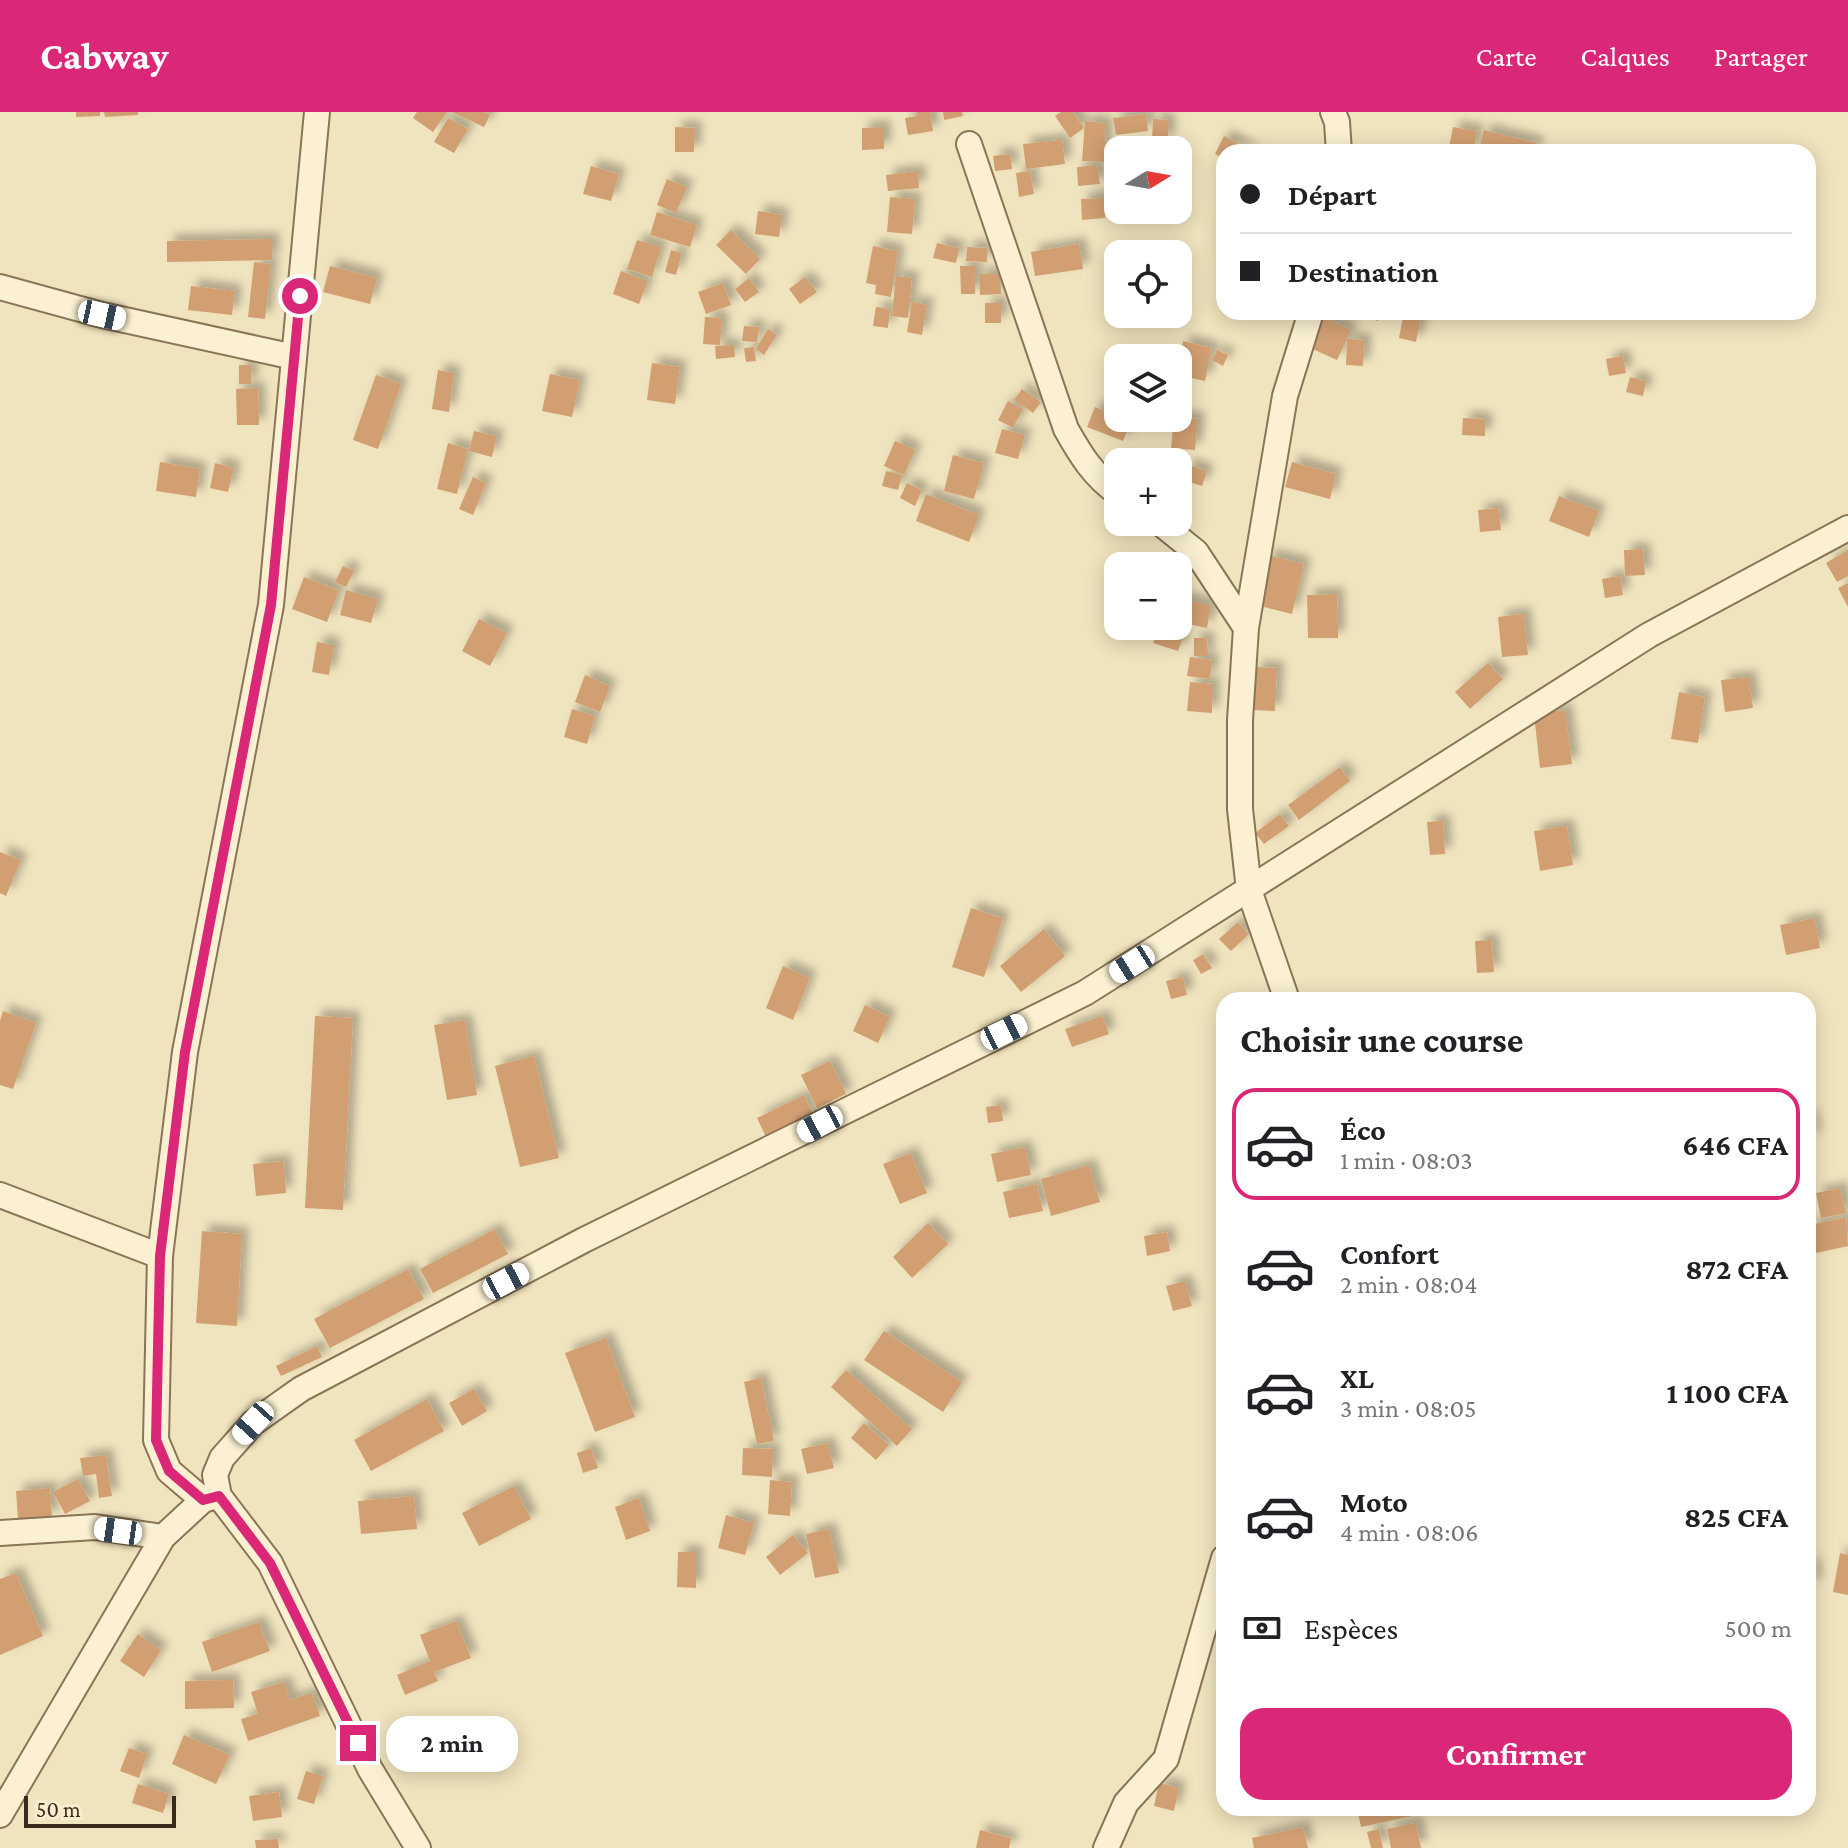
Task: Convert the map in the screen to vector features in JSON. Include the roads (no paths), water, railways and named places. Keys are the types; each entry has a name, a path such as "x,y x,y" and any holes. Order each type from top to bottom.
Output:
{"street":[{"path":"317,112 271,605 185,1052 160,1256 156,1440 169,1471 211,1498 270,1563 370,1769 418,1848"},
{"path":"1333,112 1338,144"},
{"path":"969,144 1066,429 1082,457 1104,483"},
{"path":"0,287 102,315 294,357"},
{"path":"1284,992 1249,890 1240,809 1240,720 1246,628 1285,396 1309,320"},
{"path":"0,1815 163,1537 211,1498 222,1458 253,1423 301,1389 584,1240 1085,993 1649,635 1848,528"},
{"path":"1176,536 1196,552 1246,628"},
{"path":"0,1195 160,1256"},
{"path":"0,1533 95,1527 163,1537"},
{"path":"1106,1848 1126,1803 1166,1759 1216,1586"}]}
